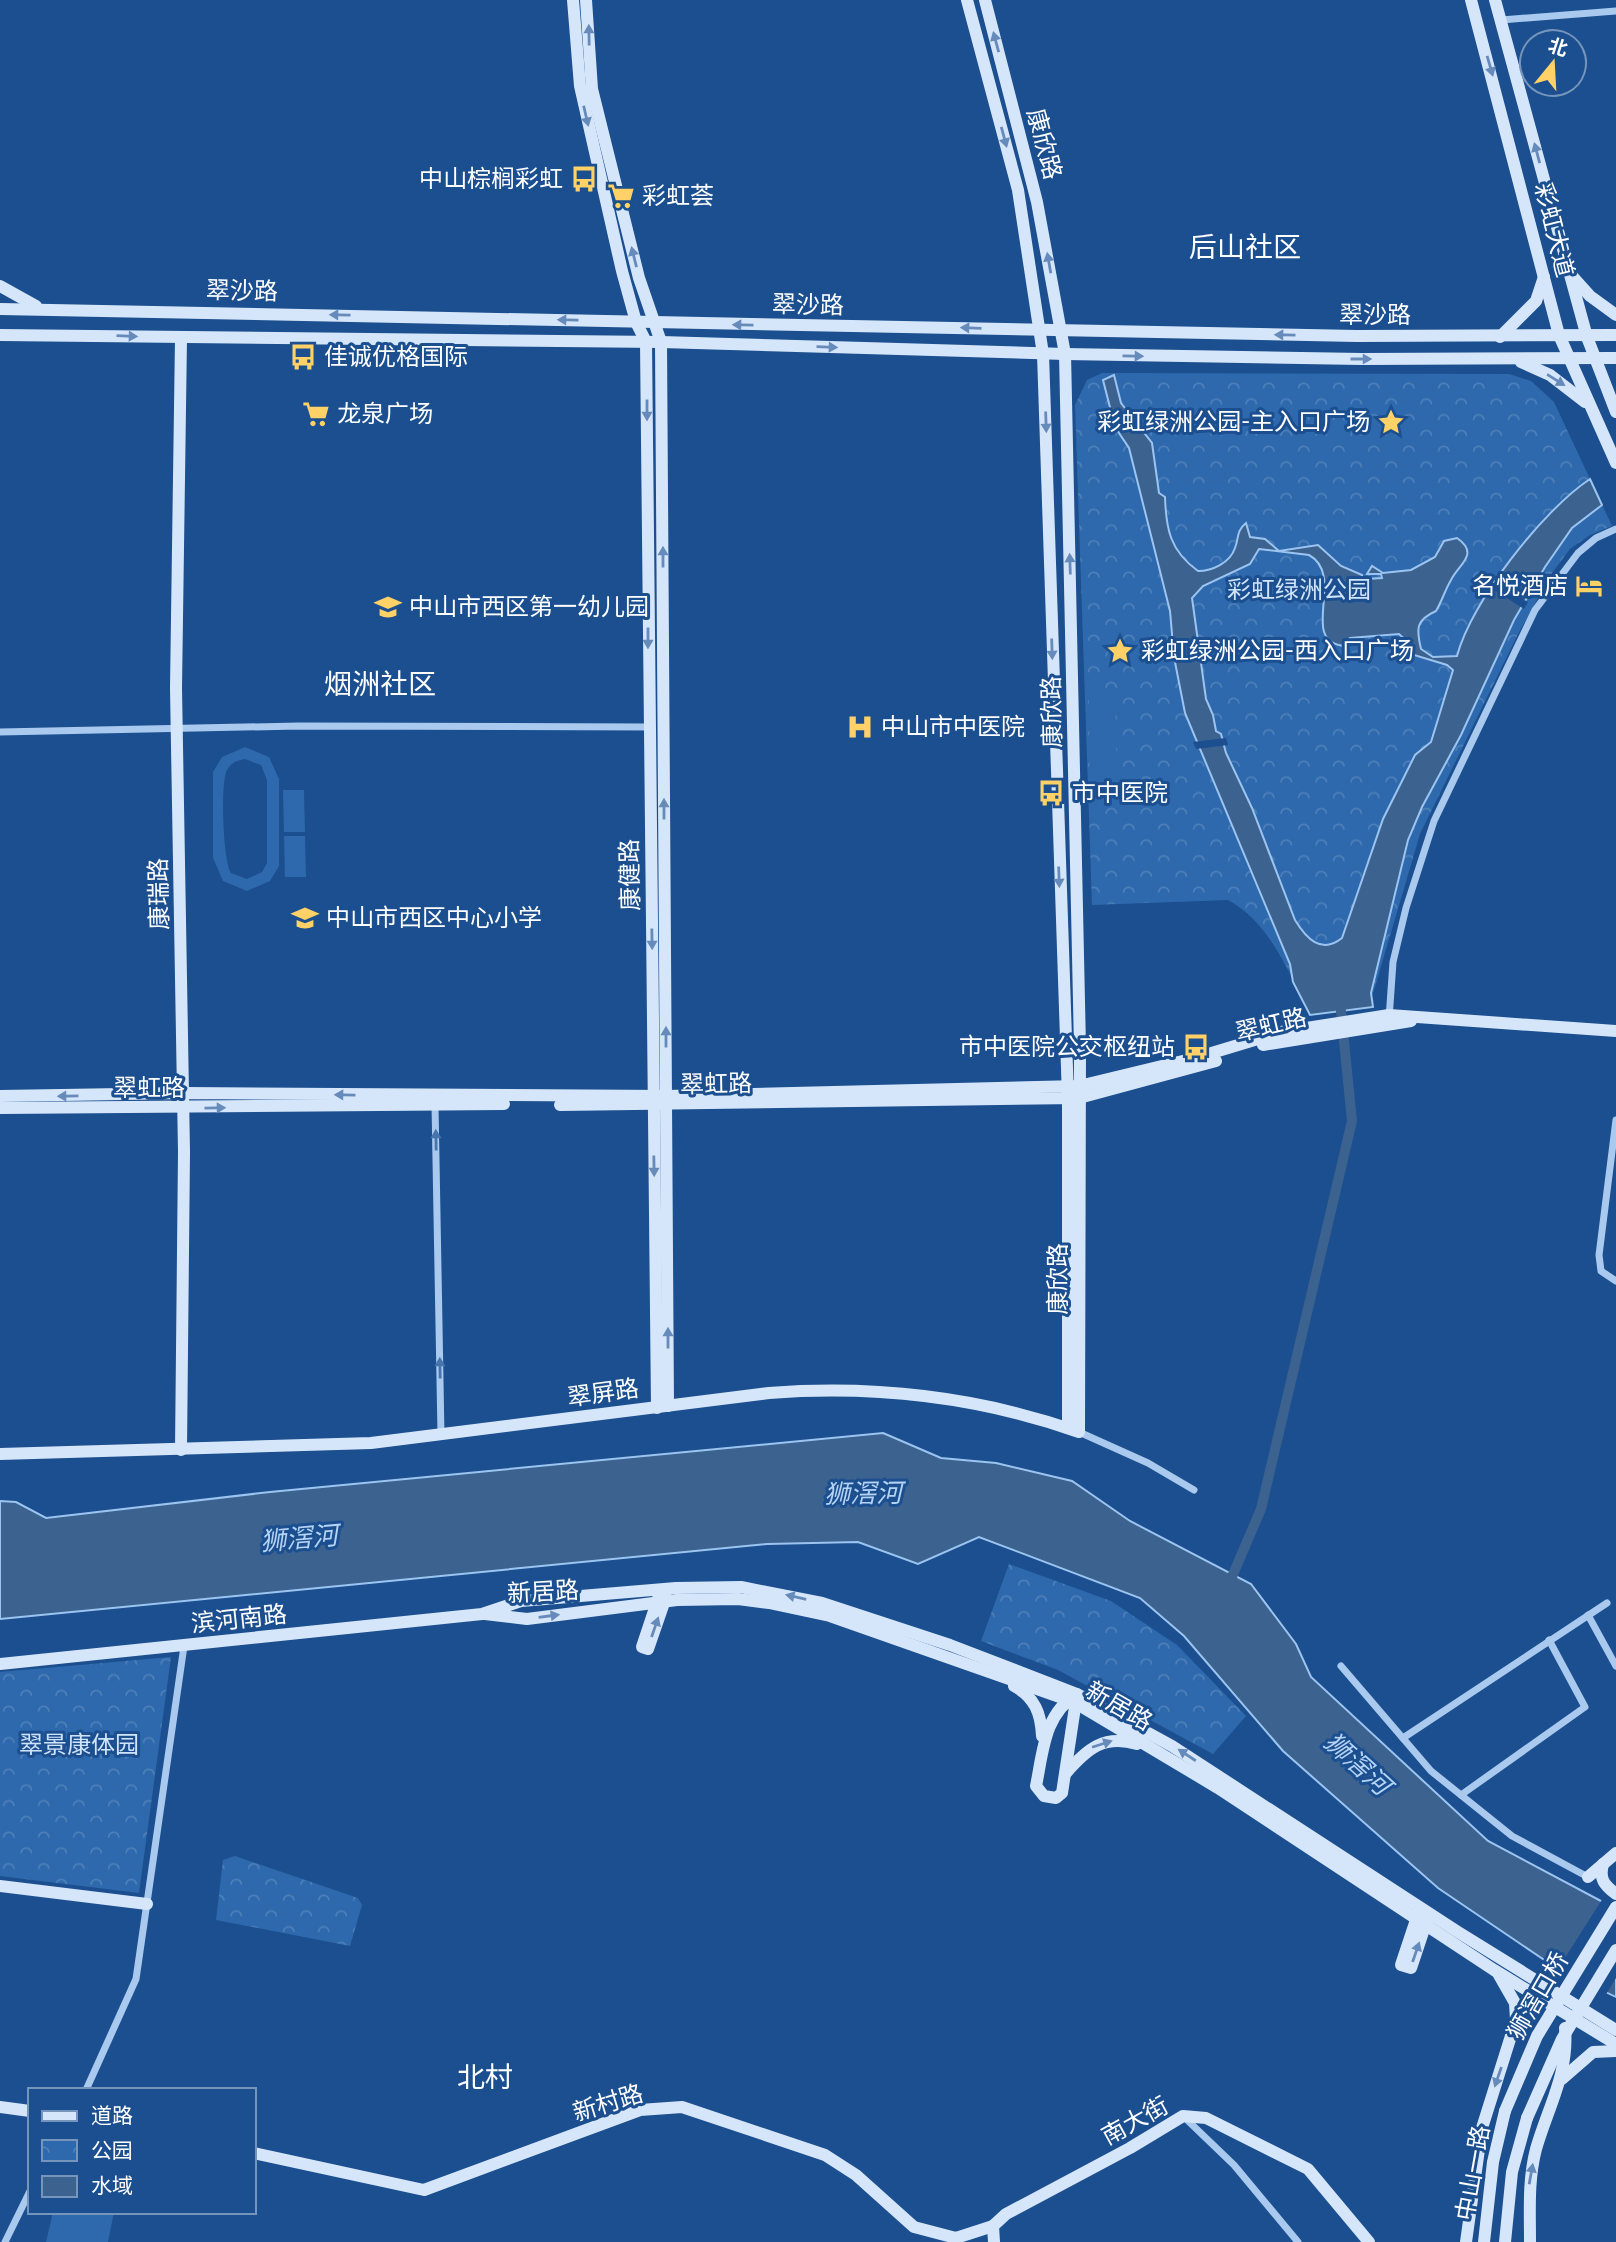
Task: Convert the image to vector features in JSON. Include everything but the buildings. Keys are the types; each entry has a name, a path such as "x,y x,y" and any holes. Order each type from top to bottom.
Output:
{"street":[{"path":"573,0 576,68 603,160"},
{"path":"586,0 588,67 603,160 636,321 646,342"},
{"name":"康欣路","path":"967,0 1018,190 1044,354 1073,1092"},
{"name":"康欣路","path":"985,0 1037,202 1065,355 1073,1092 1073,1430"},
{"name":"彩虹大道","path":"1471,0 1559,335 1616,463"},
{"name":"彩虹大道","path":"1495,0 1587,337 1594,360 1615,405"},
{"path":"1501,20 1616,11"},
{"name":"康健路","path":"603,160 661,342 664,727 660,1101 662,1407"},
{"path":"1570,274 1590,296 1616,315"},
{"path":"1500,337 1536,301 1544,276"},
{"path":"0,286 24,302 43,309"},
{"name":"翠沙路","path":"0,309 1061,331 1500,337 1616,335"},
{"path":"96,335 97,309"},
{"name":"翠沙路","path":"0,335 661,342 1065,355 1570,360 1616,358"},
{"path":"0,343 34,335"},
{"name":"康瑞路","path":"181,338 177,728 183,1093 181,1450"},
{"name":"康健路","path":"646,342 649,727 660,1101"},
{"path":"1514,359 1549,375 1577,394 1591,409"},
{"path":"1382,1022 1402,921 1434,821 1535,610 1578,553 1596,538 1616,529"},
{"path":"0,732 177,728 664,727"},
{"name":"翠虹路","path":"0,1108 183,1109 1073,1092 1312,1031 1382,1022 1422,1018 1616,1031"},
{"name":"翠虹路","path":"0,1097 183,1093 660,1101"},
{"path":"435,1105 441,1436"},
{"path":"1616,1120 1599,1255 1601,1271 1616,1281"},
{"name":"翠屏路","path":"0,1454 347,1444 441,1436 790,1392 866,1390 962,1401 1073,1430 1148,1463 1194,1490"},
{"name":"新居路","path":"482,1614 521,1601 662,1595 741,1587 822,1603 950,1645 1172,1746 1497,1964 1560,2010 1616,2045"},
{"name":"新居路","path":"482,1614 527,1619 662,1595 769,1603 830,1616 1073,1699 1423,1916"},
{"path":"1403,1738 1607,1603"},
{"name":"滨河南路","path":"0,1664 482,1614"},
{"path":"1588,1615 1616,1666"},
{"path":"1461,1794 1586,1707 1549,1640"},
{"path":"87,2088 136,1979 184,1646"},
{"path":"1341,1666 1431,1770 1512,1836 1588,1877 1616,1853"},
{"path":"986,1670 1020,1689 1033,1701 1041,1717 1043,1751"},
{"path":"1073,1699 1067,1769 1062,1793 1056,1798 1044,1796 1036,1786 1048,1727 1073,1699"},
{"path":"1067,1769 1095,1744 1111,1740 1149,1747"},
{"path":"1040,1765 1044,1760 1056,1758 1067,1769"},
{"path":"1603,1864 1600,1873 1604,1884 1616,1894"},
{"path":"0,1886 147,1904"},
{"name":"狮滘口桥","path":"1505,2111 1537,2036 1616,1907"},
{"name":"狮滘口桥","path":"1527,2118 1562,2039 1616,1950"},
{"path":"1466,2242 1482,2128 1516,2020 1512,1995 1497,1964"},
{"name":"新居路","path":"1497,1964 1616,2030"},
{"path":"1530,2242 1529,2180 1537,2147 1562,2079 1567,2047 1560,2010"},
{"path":"1562,2079 1592,2052 1616,2051"},
{"path":"0,2107 28,2111"},
{"name":"新村路","path":"256,2153 424,2190 639,2110 682,2107 825,2155 856,2175 914,2227 956,2238 993,2226"},
{"name":"中山一路","path":"1484,2242 1493,2162 1505,2111"},
{"path":"1183,2116 1234,2165 1298,2242"},
{"name":"南大街","path":"993,2226 1006,2214 1183,2116 1206,2118 1308,2169 1369,2242"},
{"name":"中山一路","path":"1505,2242 1512,2172 1527,2118"},
{"path":"5,2242 28,2195"},
{"path":"993,2226 994,2242"}],"green space":[{"name":"彩虹绿洲公园","path":"1102,373 1509,374 1531,381 1554,402 1612,526 1590,535 1570,549 1552,573 1518,634 1420,834 1372,997 1373,1007 1310,1015 1267,936 1243,910 1228,900 1092,905 1075,405 1087,380"},
{"path":"1089,696 1115,696 1117,787 1090,788"},
{"path":"245,747 269,757 279,779 279,866 270,881 247,891 223,881 213,858 213,772 222,757","holes":["245,759 261,765 267,780 267,863 262,872 247,879 231,873 228,866 223,822 225,777 227,770 239,760"]},
{"path":"283,790 304,790 305,832 284,832"},
{"path":"284,836 305,836 306,877 285,877"},
{"path":"1009,1564 1111,1601 1177,1645 1246,1716 1213,1754 1058,1670 981,1641"},
{"name":"翠景康体园","path":"171,1657 139,1893 0,1876 0,1672"},
{"path":"235,1856 358,1898 362,1905 350,1946 216,1920 223,1860"},
{"path":"53,2214 114,2214 108,2242 46,2242"}],"water":[{"path":"1114,375 1121,403 1152,443 1159,493 1165,497 1171,538 1181,556 1198,571 1215,568 1229,558 1239,532 1246,523 1250,537 1265,539 1279,551 1318,545 1341,566 1362,575 1363,584 1366,584 1366,579 1382,578 1381,574 1367,574 1372,566 1383,573 1411,570 1435,557 1444,541 1457,538 1467,549 1466,559 1451,580 1436,611 1419,625 1421,649 1433,657 1457,656 1477,610 1493,584 1531,534 1571,493 1590,479 1602,505 1572,528 1545,567 1514,620 1461,735 1422,807 1408,840 1371,993 1373,1007 1310,1015 1293,982 1290,964 1185,713 1174,657 1170,611 1129,448 1115,427 1103,380","holes":["1259,549 1309,555 1319,565 1324,578 1324,633 1331,642 1345,646 1350,638 1399,634 1409,643 1414,655 1447,665 1453,670 1431,742 1415,755 1383,819 1342,938 1327,945 1321,945 1309,938 1295,920 1252,808 1226,753 1221,734 1216,731 1206,699 1192,598 1203,586 1250,564"]},
{"name":"狮滘河","path":"883,1433 941,1458 996,1463 1072,1481 1130,1521 1251,1584 1296,1644 1311,1677 1488,1841 1616,1909 1616,1997 1559,1970 1438,1888 1283,1751 1184,1636 1140,1598 979,1537 918,1564 858,1542 767,1544 0,1619 0,1501 16,1502 46,1518 270,1492"}],"pier":[{"path":"1492,582 1528,602 1524,609 1488,586"},
{"path":"1226,738 1228,745 1196,749 1193,742"},
{"path":"1603,1898 1616,1905 1616,1978 1605,1996 1556,1972"}],"waterway":[{"path":"1228,1586 1261,1509 1352,1121 1341,1011"}],"place":[{"name":"中山棕榈彩虹","path":"584,179"},
{"name":"彩虹荟","path":"621,196"},
{"name":"佳诚优格国际","path":"303,357"},
{"name":"龙泉广场","path":"316,414"},
{"name":"彩虹绿洲公园-主入口广场","path":"1391,422"},
{"name":"名悦酒店","path":"1589,586"},
{"name":"中山市西区第一幼儿园","path":"388,607"},
{"name":"彩虹绿洲公园-西入口广场","path":"1120,651"},
{"name":"中山市中医院","path":"860,727"},
{"name":"市中医院","path":"1051,793"},
{"name":"中山市西区中心小学","path":"305,918"},
{"name":"市中医院公交枢纽站","path":"1196,1047"}],"district":[{"name":"后山社区","path":"1245,247"},
{"name":"烟洲社区","path":"380,684"},
{"name":"北村","path":"485,2077"}]}
